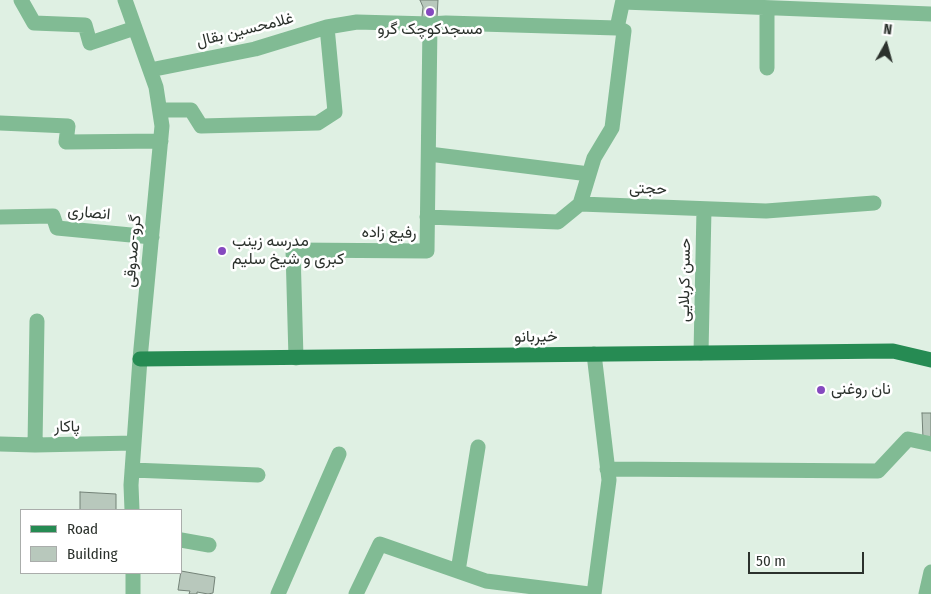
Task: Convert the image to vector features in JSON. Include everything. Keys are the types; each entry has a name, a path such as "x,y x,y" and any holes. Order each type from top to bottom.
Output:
{"main road":[{"name":"خیربانو","path":"140,359 893,351 931,360"}],"street":[{"path":"21,0 34,23 85,25 90,43 135,28"},
{"name":"گرو-صدوقی","path":"125,0 156,87 162,126 140,359 132,470 132,509"},
{"path":"427,217 558,222 580,204 594,158 612,128 624,32 617,28 623,1 931,14"},
{"path":"767,8 767,68"},
{"name":"غلامحسین بقال","path":"150,70 255,48 327,27 357,22 617,28"},
{"name":"رفیع زاده","path":"296,358 293,250 427,251 430,24"},
{"path":"160,110 191,110 201,126 318,123 335,112 327,27"},
{"path":"0,123 68,126 66,142 161,141"},
{"path":"428,154 589,174"},
{"name":"حجتی","path":"580,204 766,211 874,203"},
{"name":"حسن کربلایی","path":"701,353 704,208"},
{"name":"انصاری","path":"0,217 53,216 57,228 152,237"},
{"path":"35,445 37,321"},
{"path":"594,354 608,480 594,594"},
{"path":"607,469 878,471 908,439 931,444"},
{"name":"پاکار","path":"0,444 134,443"},
{"path":"458,571 478,447"},
{"path":"278,594 339,454"},
{"path":"132,470 258,474"},
{"path":"182,540 209,545"},
{"path":"356,594 380,544 458,571 484,587 589,594"},
{"path":"926,594 931,572"},
{"path":"133,574 133,594"}],"building":[{"name":"مسجدکوچک گرو","path":"420,0 438,0 437,17 421,26 423,7"},
{"path":"922,413 931,413 931,438 923,439"},
{"path":"80,492 116,494 116,509 80,509"},
{"path":"182,571 215,577 213,593 197,592 197,594 189,594 190,591 178,590"}],"place":[{"name":"مسجدکوچک گرو","path":"430,12"},
{"name":"مدرسه زینب کبری و شیخ سلیم","path":"222,251"},
{"name":"نان روغنی","path":"821,390"}]}
